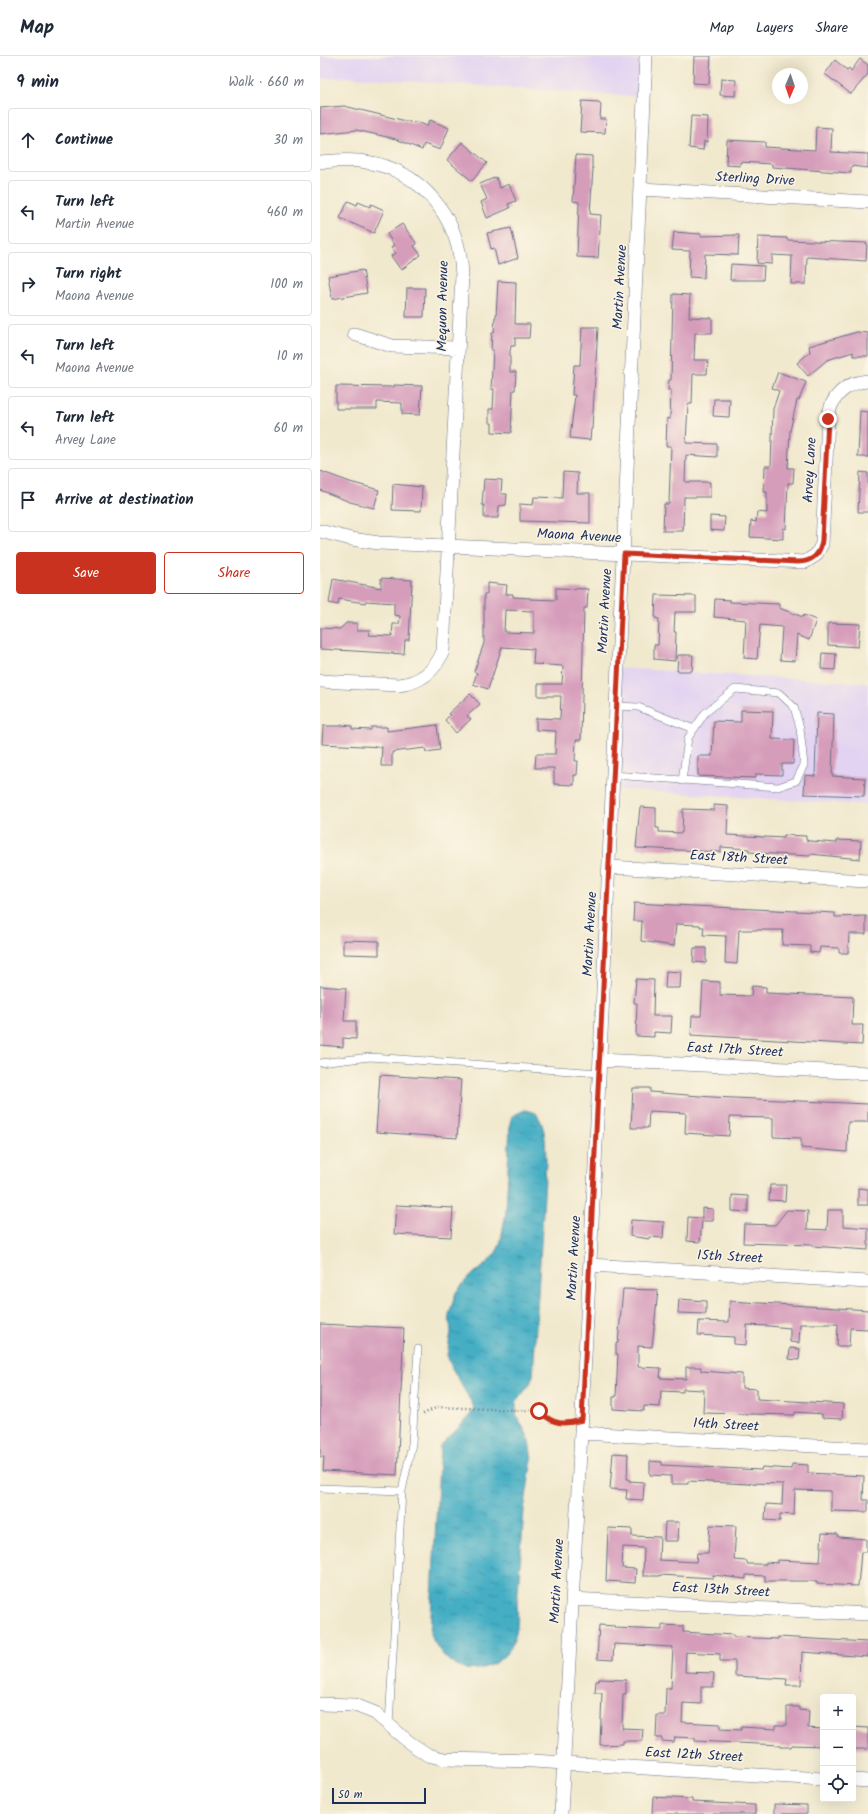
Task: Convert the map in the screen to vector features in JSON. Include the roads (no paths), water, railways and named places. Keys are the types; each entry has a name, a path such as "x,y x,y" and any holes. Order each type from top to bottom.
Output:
{"street":[{"name":"Martin Avenue","path":"561,1814 600,1073 646,56"},
{"name":"Mequon Avenue","path":"320,162 358,161 392,169 422,188 441,208 454,232 461,263 444,644 440,657 431,670 417,680 405,684 320,681"},
{"name":"Sterling Drive","path":"641,189 868,202"},
{"path":"354,334 392,346 458,348"},
{"name":"Arvey Lane","path":"822,536 829,412 834,399 844,389 856,382 868,381"},
{"name":"Maona Avenue","path":"320,531 371,542 802,562 816,556 821,547 822,536"},
{"name":"East 18th Street","path":"609,867 868,881"},
{"name":"East 17th Street","path":"600,1060 868,1073"},
{"name":"15th Street","path":"590,1265 868,1282"},
{"name":"14th Street","path":"582,1426 868,1449"},
{"name":"East 13th Street","path":"572,1599 868,1614"},
{"name":"East 12th Street","path":"320,1704 355,1705 375,1713 410,1743 428,1755 444,1759 563,1763 820,1779"},
{"path":"856,1780 868,1781"}],"lane":[{"path":"613,775 682,781 778,787 796,781 804,765 800,728 794,707 779,693 735,689 705,714 688,738 682,781"},
{"path":"617,706 638,707 694,729"},
{"path":"320,1063 370,1057 600,1073"},
{"path":"389,1725 402,1491 412,1444 418,1349"},
{"path":"320,1488 402,1491"}],"water":[{"path":"525,1110 536,1113 540,1119 545,1137 546,1162 533,1376 530,1384 516,1402 516,1414 528,1437 532,1459 524,1510 517,1605 518,1614 513,1643 509,1650 500,1660 493,1664 482,1668 472,1669 455,1665 447,1659 435,1644 430,1634 440,1446 470,1416 474,1407 452,1368 447,1355 451,1332 449,1315 456,1292 468,1278 487,1263 495,1254 500,1245 506,1212 510,1123 512,1116"}]}
